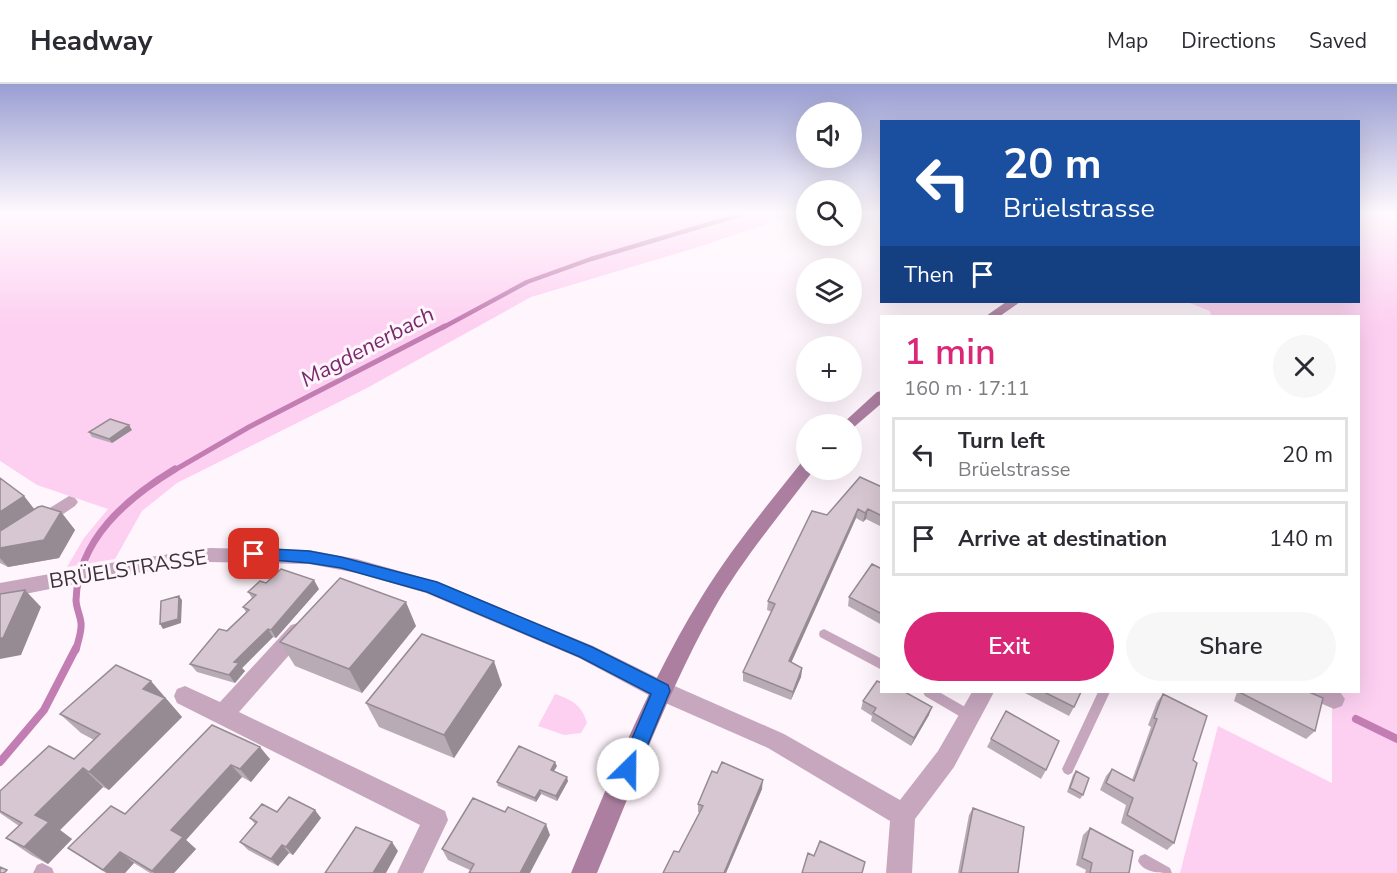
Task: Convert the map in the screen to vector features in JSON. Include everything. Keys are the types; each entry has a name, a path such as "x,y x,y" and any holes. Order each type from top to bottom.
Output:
{"main road":[{"path":"994,315 1012,303"},
{"path":"860,414 880,397"},
{"path":"584,873 662,691 713,595 744,548 797,480"}],"street":[{"path":"20,536 69,502"},
{"name":"BRÜELSTRASSE","path":"0,591 110,570 210,555 254,554 309,557 357,566 431,587 586,652 662,691 776,741 903,816"},
{"path":"339,586 357,566"},
{"path":"222,715 308,621"},
{"path":"899,873 903,816 932,781 982,693"},
{"path":"185,696 436,820 410,873"}],"lane":[{"path":"824,634 880,664"},
{"path":"930,693 970,716"},
{"path":"1068,769 1104,693"},
{"path":"1145,861 1165,873"},
{"path":"40,873 42,870 47,873"}],"shaded area":[{"path":"0,250 689,250 531,297 367,388 177,483 142,511 115,559 67,567 84,538 108,509 37,485 0,461"},
{"path":"1360,250 1397,250 1397,873 1180,873 1218,726 1332,783 1332,693 1360,693 1360,315 1211,315 1210,311 1190,303 1360,303"},
{"path":"555,694 579,707 587,723 581,733 564,735 538,726"}],"building":[{"path":"110,419 129,425 109,439 89,432"},
{"path":"0,478 24,496 0,512"},
{"path":"862,478 880,486 880,515 868,509 865,513 858,509 789,661 802,668 793,692 743,672 775,604 768,601 812,511 827,515 857,480 862,480"},
{"path":"42,506 61,512 44,540 0,548 0,531"},
{"path":"872,564 880,568 880,613 849,597"},
{"path":"281,569 314,580 271,630 268,629 234,662 239,663 229,675 190,664 219,629 227,631 249,610 243,607 256,595 248,592 260,581 266,583"},
{"path":"340,578 406,602 349,669 280,642"},
{"path":"25,590 3,638 0,638 0,594"},
{"path":"179,596 178,619 160,624 161,601"},
{"path":"422,634 494,661 444,735 366,703"},
{"path":"116,665 151,681 143,689 165,698 89,772 83,768 35,815 49,822 24,847 6,838 22,823 0,811 0,791 49,746 74,759 100,734 60,714"},
{"path":"877,681 880,682 880,693 907,693 932,707 914,738 873,713 876,708 863,701"},
{"path":"1046,693 1081,693 1074,707"},
{"path":"1241,693 1311,693 1323,698 1315,731"},
{"path":"1163,694 1207,716 1193,760 1197,763 1174,843 1127,815 1133,798 1106,783 1112,769 1134,781 1157,719 1154,718"},
{"path":"1006,711 1059,741 1046,770 991,739"},
{"path":"212,725 260,747 240,769 231,765 171,830 183,837 152,871 120,852 103,870 68,848 111,806 125,814"},
{"path":"519,746 555,762 551,770 567,777 556,796 540,790 535,798 497,782"},
{"path":"722,762 763,780 724,873 663,873 674,851 679,852 703,806 698,804 712,771 717,773"},
{"path":"1076,771 1089,778 1083,795 1070,788"},
{"path":"289,797 315,810 286,847 282,845 271,859 240,842 257,822 250,818 262,804 277,812"},
{"path":"473,798 505,812 508,807 546,824 520,873 469,873 474,864 442,849"},
{"path":"973,808 1024,827 1018,873 961,873"},
{"path":"356,827 392,842 373,873 325,873"},
{"path":"1090,828 1133,851 1129,873 1090,873 1092,863 1082,858"},
{"path":"820,841 865,862 862,873 802,873 808,853 814,856"},
{"path":"0,867 7,870 0,873"}],"waterway":[{"name":"Magdenerbach","path":"442,328 527,282 622,250"},
{"name":"Magdenerbach","path":"173,471 249,427 445,326"},
{"name":"Magdenerbach","path":"76,650 81,626 76,600 79,578 96,539 123,507 175,469"},
{"path":"0,762 44,710 76,648"},
{"path":"1356,719 1397,739"}],"route":[{"path":"254,554 309,557 357,566 431,587 586,652 662,691 628,769"}]}
